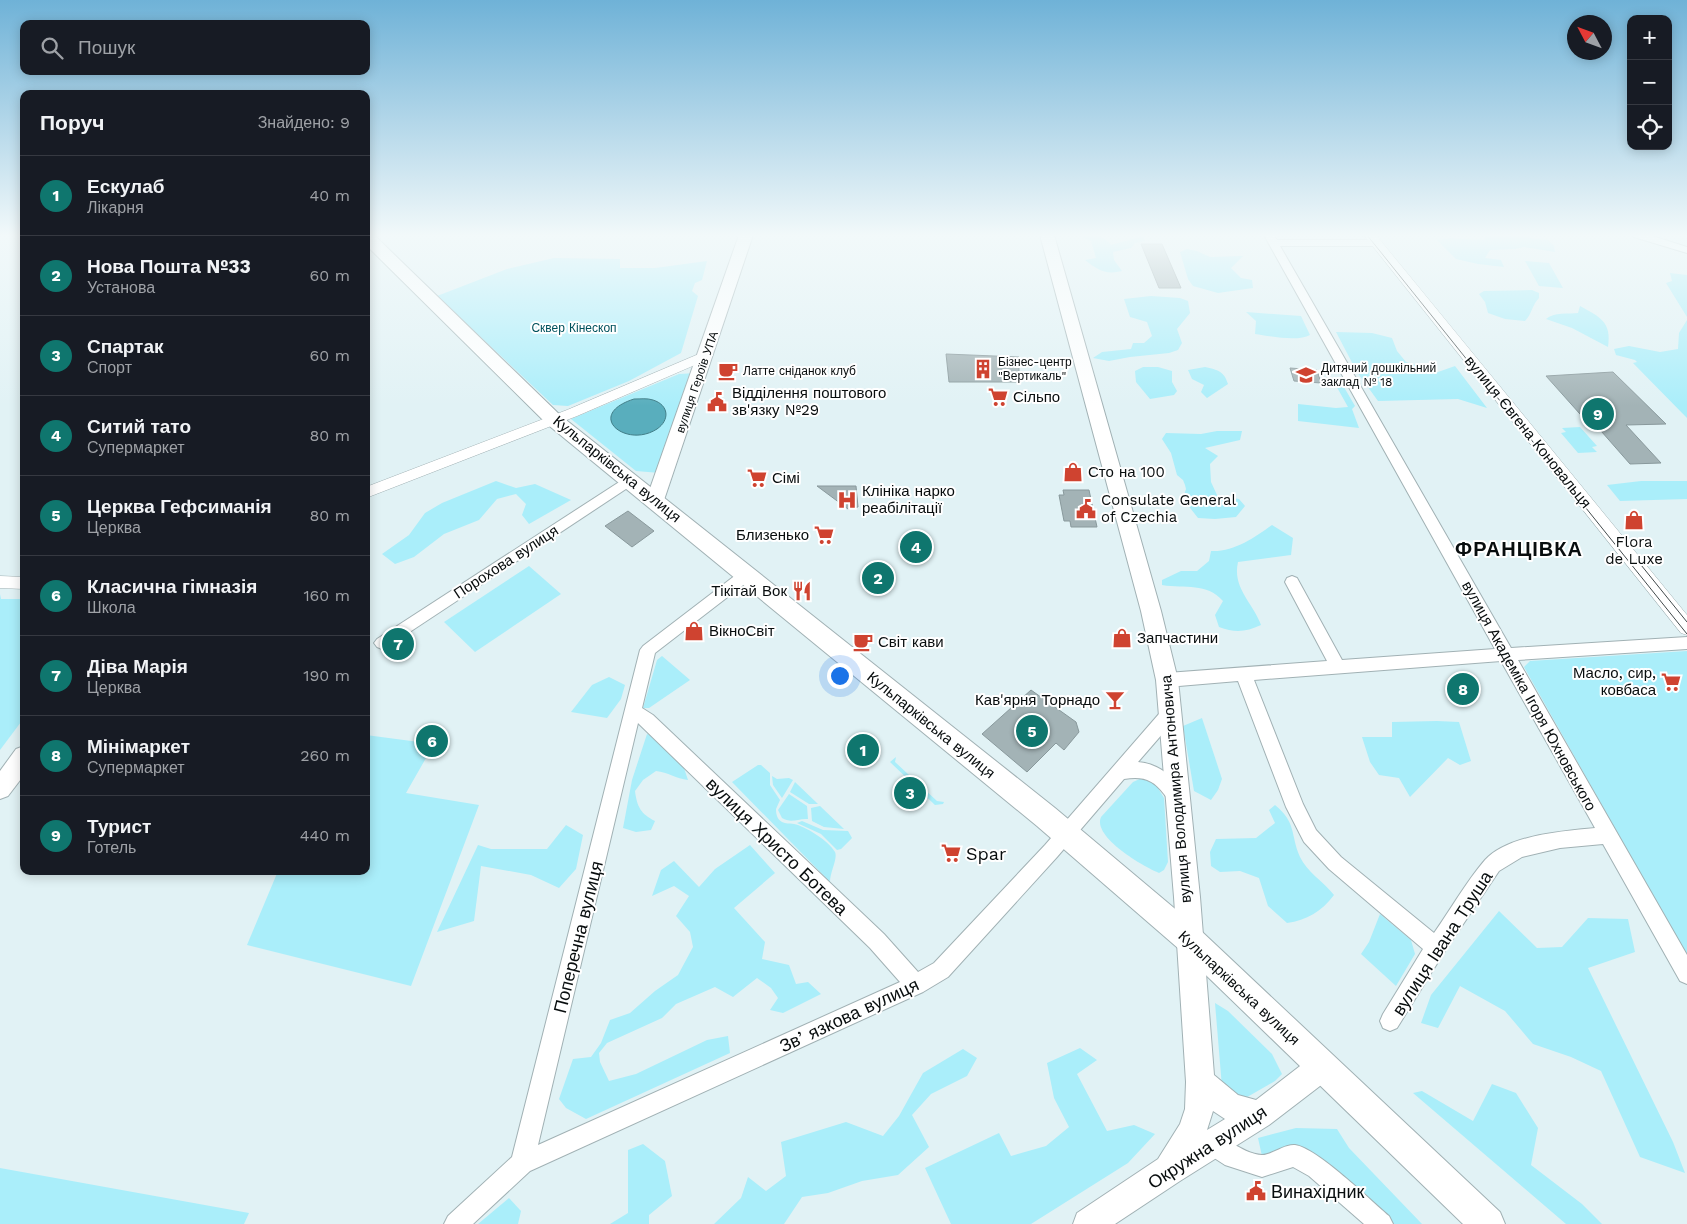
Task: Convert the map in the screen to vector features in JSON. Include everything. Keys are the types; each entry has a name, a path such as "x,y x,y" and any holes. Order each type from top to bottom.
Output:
{"main road":[{"name":"Кульпарківська вулиця","path":"423,292 554,420 655,500 1065,835 1189,939 1488,1224"},
{"name":"вулиця Героїв УПА","path":"655,500 727,292"},
{"name":"вулиця Володимира Антоновича","path":"1063,292 1151,611 1167,680 1171,712 1200,1082 1199,1109 1192,1131 1168,1170"},
{"path":"0,789 20,762"},
{"name":"Окружна вулиця","path":"1088,1224 1168,1170 1259,1114 1323,1066"},
{"path":"1200,1082 1230,1107 1259,1114"}],"street":[{"name":"вулиця Академіка Ігоря Юхновського","path":"1301,292 1687,974"},
{"name":"вулиця Євгена Коновальця","path":"1416,292 1687,628"},
{"path":"370,491 554,420 706,355"},
{"name":"Порохова вулиця","path":"382,643 630,480"},
{"name":"Поперечна вулиця","path":"522,1163 648,650 746,575"},
{"path":"0,582 20,583"},
{"path":"1292,582 1338,668"},
{"path":"1167,680 1506,654 1687,643"},
{"path":"1243,673 1295,807 1310,836 1335,863 1436,947"},
{"name":"вулиця Христо Ботева","path":"634,711 647,720 877,942 916,985"},
{"name":"Звʼязкова вулиця","path":"456,1224 522,1163 916,985 941,970 1065,835 1171,712"},
{"path":"1121,772 1136,769 1151,770 1168,786 1179,803"},
{"name":"вулиця Івана Труша","path":"1390,1021 1436,947 1493,865 1518,849 1560,840 1607,835"},
{"path":"1212,1144 1233,1157 1262,1166 1294,1156 1317,1168 1381,1224"}],"green space":[{"name":"Сквер Кінескоп","path":"447,292 693,292 698,296 681,353 629,381 568,406 553,405 437,296"},
{"path":"1482,292 1537,292 1539,293 1539,298 1525,321 1505,319 1488,313 1485,302 1479,294"},
{"path":"1672,292 1687,292 1687,317"},
{"path":"1151,296 1180,298 1188,301 1190,313 1177,329 1182,343 1178,350 1169,353 1109,361 1093,358 1102,352 1131,349 1133,343 1144,343 1152,336 1147,322 1130,317 1124,299"},
{"path":"1580,306 1603,321 1608,332 1608,347 1572,328 1546,319 1557,314 1578,313"},
{"path":"1246,312 1301,316 1310,335 1291,338 1255,334 1256,321"},
{"path":"1687,320 1687,418 1633,363 1637,362 1635,360 1616,355 1614,349 1629,346 1660,352 1678,349 1679,333"},
{"path":"1336,332 1372,333 1392,338 1397,351 1406,362 1438,372 1455,366 1487,408 1458,399 1378,401 1357,372"},
{"path":"1143,367 1158,367 1172,371 1172,382 1177,391 1174,395 1150,399 1136,382 1135,371"},
{"path":"1205,367 1220,372 1225,376 1228,384 1207,398 1201,392 1204,385 1192,379 1188,370"},
{"path":"696,373 660,473 636,471 571,419 679,374"},
{"path":"1334,382 1341,382 1355,406 1352,409 1359,428 1298,421 1298,404 1336,408 1348,407"},
{"path":"1580,427 1597,446 1592,447 1597,452 1578,453 1561,433 1566,432 1562,428"},
{"path":"1217,431 1242,431 1240,440 1205,448 1218,456 1210,464 1211,482 1217,495 1239,499 1245,506 1236,517 1198,518 1187,504 1184,495 1185,485 1183,480 1177,475 1171,453 1162,439 1166,433 1201,434"},
{"path":"496,481 516,488 535,484 571,500 529,524 522,515 526,504 516,494 497,499 479,520 444,534 414,557 395,564 382,554 409,535 425,513 442,503"},
{"path":"1641,481 1687,481 1687,499 1620,501 1607,485"},
{"path":"1272,525 1293,538 1291,555 1238,562 1237,571 1238,580 1244,595 1261,625 1240,631 1219,627 1215,615 1223,601 1216,595 1210,591 1195,587 1162,585 1162,580 1181,571 1197,571 1209,561 1211,551 1236,547"},
{"path":"529,566 561,594 475,652 444,622"},
{"path":"0,594 1,599 20,599 20,723 0,750"},
{"path":"1687,651 1687,956 1524,667 1530,661"},
{"path":"662,656 690,680 649,708 643,708 657,660"},
{"path":"609,677 625,685 621,699 607,718 571,712 592,685"},
{"path":"1202,718 1222,779 1218,790 1211,800 1194,791 1183,726"},
{"path":"1392,722 1459,722 1471,761 1460,765 1448,758 1410,797 1399,778 1379,775 1370,762 1362,737 1392,737"},
{"path":"647,734 660,738 684,768 688,780 656,771 643,780 635,791 637,801 643,813 655,821 651,830 636,832 623,828 632,780"},
{"path":"370,736 434,744 406,793 479,805 411,986 247,945 276,875 370,875"},
{"path":"896,757 895,762 937,801 944,802 943,804 935,805 890,762"},
{"path":"758,765 761,765 770,773 770,785 780,800 776,809 779,819 783,823 799,825 810,831 828,843 835,852 830,882 732,782"},
{"path":"772,776 777,779 789,778 793,780 782,798 773,785"},
{"path":"1142,778 1155,783 1164,798 1168,862 1164,870 1159,873 1142,865 1111,842 1100,825 1101,817 1133,782"},
{"path":"795,782 818,804 809,804 790,792"},
{"path":"789,794 807,806 808,819 792,821 782,818 778,810"},
{"path":"1275,805 1287,817 1290,823 1297,849 1303,862 1334,895 1313,914 1301,920 1287,923 1268,906 1259,878 1240,871 1220,872 1211,866 1210,852 1216,839 1256,838 1275,823 1269,810"},
{"path":"820,806 844,829 824,827 812,821 811,808"},
{"path":"802,821 823,830 848,831 852,838 841,849 837,850 821,834 797,823"},
{"path":"566,825 583,835 576,869 559,888 531,875 481,866 474,921 437,932 478,845 491,849 547,849"},
{"path":"750,845 775,873 734,908 765,942 762,959 789,965 796,984 808,982 821,994 783,1013 770,1010 778,998 771,988 757,978 733,997 715,987 676,1004 662,1018 607,1043 599,1053 600,1062 609,1081 636,1074 707,1040 728,1036 730,1053 586,1119 566,1108 559,1099 573,1059 591,1057 601,1043 610,1020 630,1013 655,991 678,975 693,947 690,932 676,916 689,896 674,886 652,896 661,870 674,861 699,887 715,869"},
{"path":"1499,911 1537,948 1562,947 1588,918 1628,919 1635,952 1588,968 1673,1142 1685,1173 1640,1157 1601,1071 1571,1057 1533,1044 1505,1011 1460,986 1438,1028 1421,1023 1431,995"},
{"path":"1380,914 1411,940 1415,954 1396,986 1361,954 1369,942"},
{"path":"1215,1003 1228,1011 1272,1054 1282,1074 1275,1081 1242,1100 1222,1087"},
{"path":"1080,1048 1097,1060 1077,1074 1107,1131 1134,1125 1155,1134 1128,1163 1031,1224 951,1224 925,1168 999,1133 1011,1156 1046,1146 1069,1127 1054,1098 1047,1063"},
{"path":"963,1049 977,1058 967,1076 931,1094 912,1115 929,1147 898,1175 862,1181 828,1193 802,1197 784,1224 714,1224 741,1198 748,1177 766,1191 786,1176 781,1142 846,1122 883,1136 899,1116 923,1073"},
{"path":"1492,1084 1516,1093 1538,1128 1531,1165 1582,1204 1602,1224 1566,1224 1413,1093 1422,1091 1473,1121"},
{"path":"1296,1128 1337,1129 1349,1148 1422,1224 1372,1224 1317,1168 1262,1156 1258,1138"},
{"path":"643,1144 665,1161 672,1196 649,1215 649,1224 610,1224 628,1213 628,1150"},
{"path":"0,1168 249,1213 244,1224 0,1224"},
{"path":"509,1198 521,1211 518,1224 478,1224"}],"shaded area":[{"path":"634,399 651,399 662,405 665,409 666,417 657,429 645,434 633,435 623,433 615,428 611,421 612,413 619,406"}],"building":[{"name":"Бізнес-центр \"Вертикаль\"","path":"946,354 1019,357 1019,382 949,382"},
{"name":"Дитячий дошкільний заклад № 18","path":"1290,368 1317,370 1321,383 1294,381"},
{"path":"1613,372 1666,424 1626,425 1661,463 1630,464 1594,423 1588,423 1546,376"},
{"name":"Клініка нарко реабілітації","path":"817,486 856,486 858,507 848,509"},
{"path":"1063,490 1089,490 1097,527 1071,527 1070,521 1064,521 1059,495 1064,495"},
{"path":"628,511 654,531 632,547 605,526"},
{"path":"1031,690 1076,722 1079,732 1064,750 1056,743 1027,772 982,734"}],"tram line":[{"path":"1413,292 1687,634"},
{"path":"1637,560 1687,622"}],"place":[{"name":"Бізнес-центр \"Вертикаль\"","path":"983,369"},
{"name":"Латте сніданок клуб","path":"728,371"},
{"name":"Дитячий дошкільний заклад № 18","path":"1306,375"},
{"name":"Сільпо","path":"998,397"},
{"name":"Відділення поштового зв'язку №29","path":"717,402"},
{"name":"Турист","path":"1598,414"},
{"name":"Сто на 100","path":"1073,472"},
{"name":"Сімі","path":"757,478"},
{"name":"Клініка нарко реабілітації","path":"847,500"},
{"name":"Consulate General of Czechia","path":"1086,509"},
{"name":"Flora de Luxe","path":"1634,520"},
{"name":"Близенько","path":"824,535"},
{"name":"Ситий тато","path":"916,547"},
{"name":"Нова Пошта №33","path":"878,578"},
{"name":"Тікітай Вок","path":"802,591"},
{"name":"ВікноСвіт","path":"694,631"},
{"name":"Запчастини","path":"1122,638"},
{"name":"Світ кави","path":"863,642"},
{"name":"Діва Марія","path":"398,644"},
{"name":"Масло, сир, ковбаса","path":"1671,682"},
{"name":"Мінімаркет","path":"1463,689"},
{"name":"Кав'ярня Торнадо","path":"1115,700"},
{"name":"Церква Гефсиманія","path":"1032,731"},
{"name":"Класична гімназія","path":"432,741"},
{"name":"Ескулаб","path":"863,750"},
{"name":"Спартак","path":"910,793"},
{"name":"Spar","path":"951,853"},
{"name":"Винахідник","path":"1256,1191"}],"district":[{"name":"ФРАНЦІВКА","path":"1519,549"}]}
